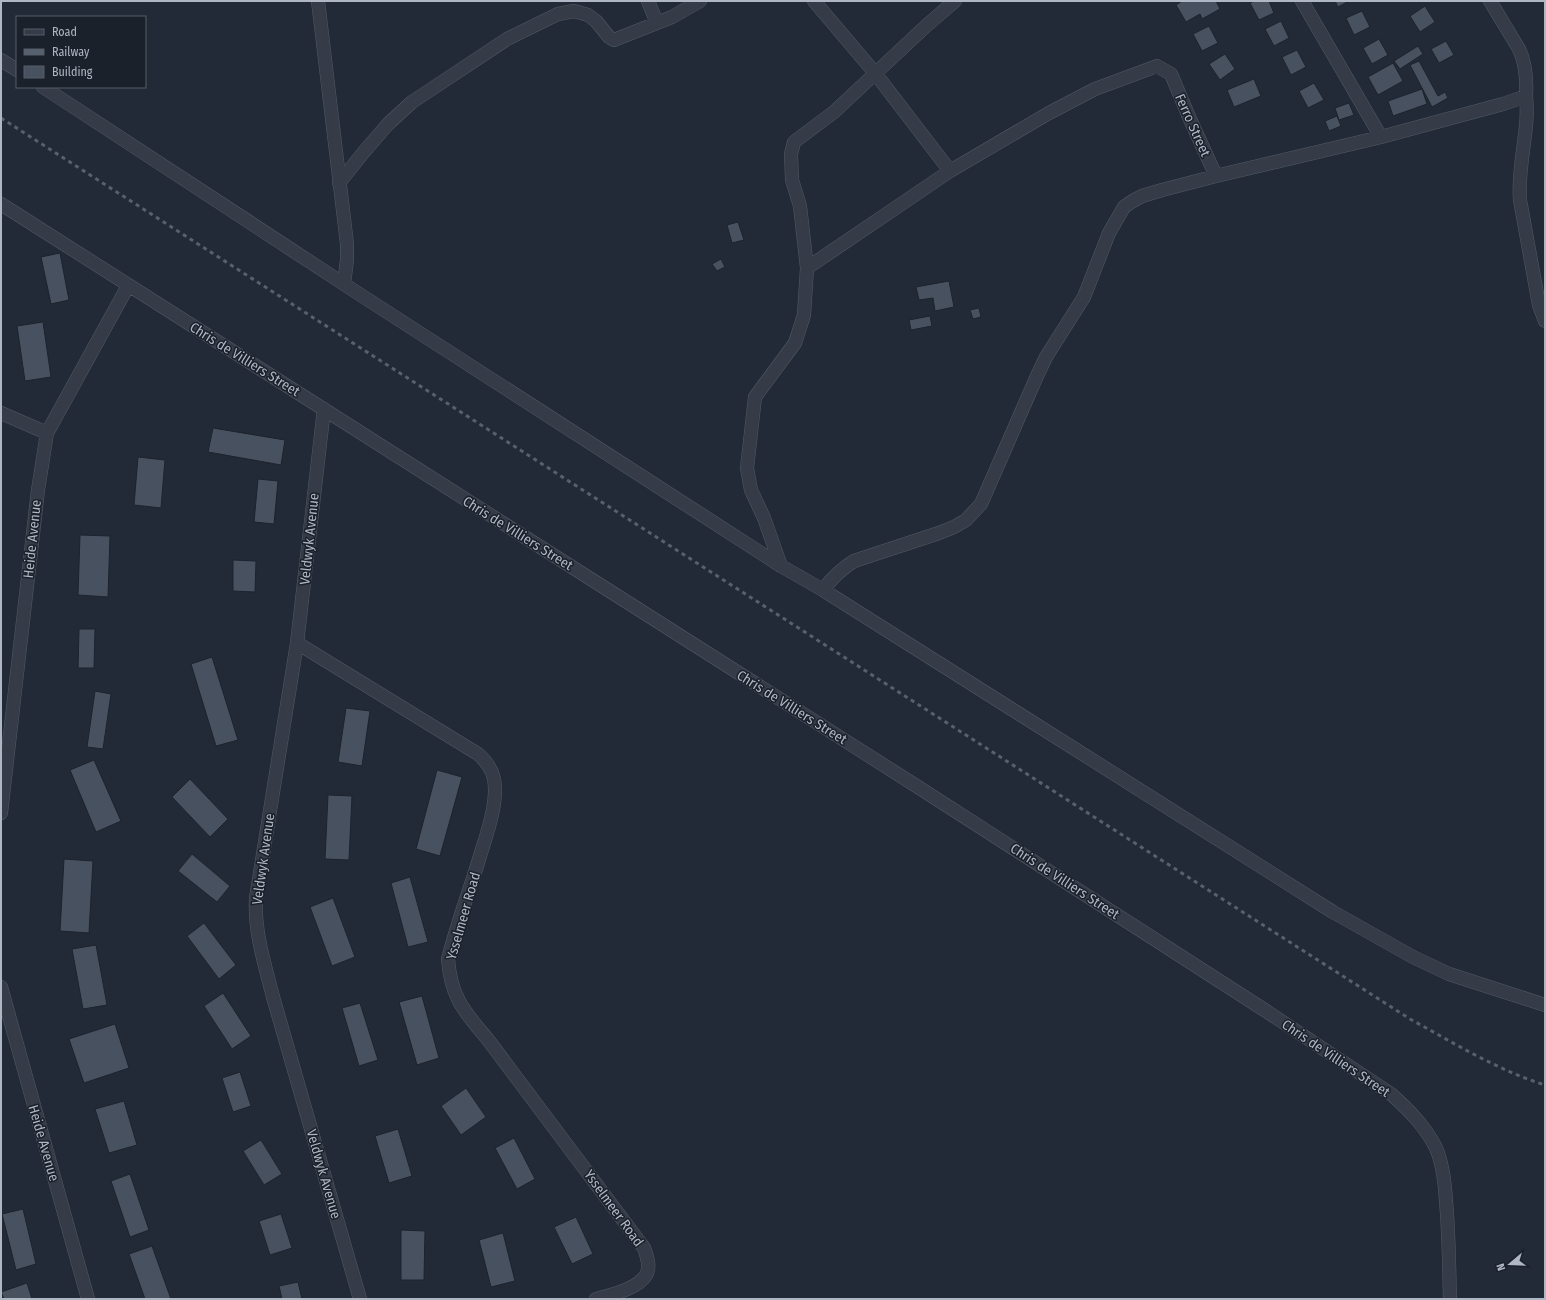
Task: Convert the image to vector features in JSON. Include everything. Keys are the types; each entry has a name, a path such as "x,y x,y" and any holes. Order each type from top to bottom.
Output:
{"street":[{"path":"318,1 347,244 344,284"},
{"path":"648,1 657,23"},
{"path":"339,183 388,124 412,102 507,39 547,18 564,12 579,11 593,18 609,37 614,40 657,23 700,1"},
{"path":"807,268 950,171 875,73 814,1"},
{"path":"781,566 764,518 751,490 746,468 756,397 795,343 804,315 807,268 800,206 792,180 791,154 794,142 834,112 955,1"},
{"path":"1302,1 1381,137"},
{"path":"1490,1 1522,57 1526,75 1526,116 1519,185 1520,200 1539,305 1545,321"},
{"path":"1,60 16,69"},
{"name":"Ferro Street","path":"950,171 1095,89 1157,66 1171,74 1216,176"},
{"path":"45,88 344,284 781,566 823,590 1333,912 1413,957 1449,974 1545,1005"},
{"path":"823,590 834,575 854,561 939,533 966,520 976,512 981,504 1046,357 1084,297 1106,240 1124,207 1130,202 1142,196 1216,176 1381,137 1503,104 1526,96"},
{"name":"Chris de Villiers Street","path":"1,204 1190,962 1391,1094 1406,1107 1419,1122 1427,1132 1436,1149 1445,1185 1448,1221 1450,1299"},
{"name":"Heide Avenue","path":"1,813 38,490 47,434 128,286"},
{"name":"Veldwyk Avenue","path":"324,409 297,643 256,898 256,912 264,960 273,997 360,1299"},
{"path":"1,413 47,434"},
{"name":"Ysselmeer Road","path":"297,643 478,754 486,762 490,769 494,779 495,791 493,806 484,841 448,959 449,975 453,992 462,1008 489,1041 640,1240 647,1256 647,1275 635,1285 596,1299"},
{"name":"Heide Avenue","path":"1,987 88,1299"}],"building":[{"path":"1182,1 1216,1 1220,9 1202,19 1200,14 1186,22 1176,5"},
{"path":"1254,1 1269,1 1274,13 1259,20 1250,3"},
{"path":"1335,1 1349,1 1338,7"},
{"path":"1425,6 1435,22 1420,32 1410,16"},
{"path":"1362,11 1370,27 1354,35 1346,18"},
{"path":"1281,21 1289,38 1274,46 1265,29"},
{"path":"1209,26 1218,43 1202,51 1193,34"},
{"path":"1379,39 1388,55 1372,64 1363,48"},
{"path":"1446,41 1454,55 1439,63 1431,49"},
{"path":"1418,46 1423,54 1400,69 1394,61"},
{"path":"1297,50 1306,67 1291,75 1282,57"},
{"path":"1225,54 1235,69 1220,80 1209,64"},
{"path":"1419,61 1438,96 1445,92 1448,98 1432,107 1410,65"},
{"path":"1393,63 1403,81 1378,95 1368,77"},
{"path":"1254,79 1261,96 1234,107 1227,90"},
{"path":"1314,83 1324,100 1308,108 1299,91"},
{"path":"1422,89 1427,104 1393,116 1388,101"},
{"path":"1349,103 1354,115 1339,120 1335,108"},
{"path":"1337,116 1341,126 1329,131 1325,121"},
{"path":"738,222 744,240 732,243 727,225"},
{"path":"60,253 69,300 51,304 41,257"},
{"path":"721,259 725,267 717,271 712,264"},
{"path":"949,281 954,307 935,311 933,298 919,300 916,287"},
{"path":"979,308 981,317 973,319 970,310"},
{"path":"930,316 932,326 911,330 909,320"},
{"path":"43,322 51,377 25,381 17,326"},
{"path":"213,428 285,440 281,465 208,452"},
{"path":"138,457 165,460 161,508 134,505"},
{"path":"258,479 278,481 274,524 254,522"},
{"path":"80,535 110,536 108,597 78,595"},
{"path":"233,560 256,561 255,592 233,591"},
{"path":"79,629 95,629 94,668 78,668"},
{"path":"212,657 238,740 216,746 191,664"},
{"path":"95,691 111,694 103,749 87,747"},
{"path":"346,708 370,711 362,766 338,762"},
{"path":"94,760 121,821 96,832 70,770"},
{"path":"437,770 462,777 440,856 416,849"},
{"path":"190,779 228,819 210,837 172,797"},
{"path":"328,795 352,796 349,860 325,859"},
{"path":"192,854 230,886 217,902 178,871"},
{"path":"64,859 93,861 89,933 60,931"},
{"path":"410,877 428,942 408,947 391,883"},
{"path":"333,898 355,957 332,966 310,907"},
{"path":"204,923 236,965 219,979 187,936"},
{"path":"96,945 107,1005 83,1009 72,949"},
{"path":"223,993 251,1036 232,1049 204,1006"},
{"path":"422,996 439,1058 417,1065 399,1002"},
{"path":"360,1003 378,1060 359,1066 342,1008"},
{"path":"115,1024 129,1068 84,1083 69,1039"},
{"path":"240,1072 251,1106 233,1112 222,1078"},
{"path":"466,1088 486,1117 461,1135 441,1106"},
{"path":"124,1101 137,1145 109,1153 95,1109"},
{"path":"398,1129 412,1176 389,1183 375,1136"},
{"path":"514,1138 535,1179 517,1189 495,1148"},
{"path":"261,1140 282,1174 264,1185 243,1151"},
{"path":"130,1174 149,1230 130,1237 111,1181"},
{"path":"23,1209 36,1264 16,1270 2,1214"},
{"path":"281,1214 292,1248 270,1255 259,1221"},
{"path":"576,1217 593,1254 572,1264 554,1227"},
{"path":"401,1230 425,1231 424,1280 401,1280"},
{"path":"503,1233 515,1281 491,1287 479,1240"},
{"path":"152,1246 171,1299 145,1299 129,1254"},
{"path":"298,1282 302,1299 282,1299 279,1286"},
{"path":"27,1283 32,1299 4,1299 1,1292"}],"railway":[{"path":"1,118 1410,1019 1493,1064 1545,1085"}]}
